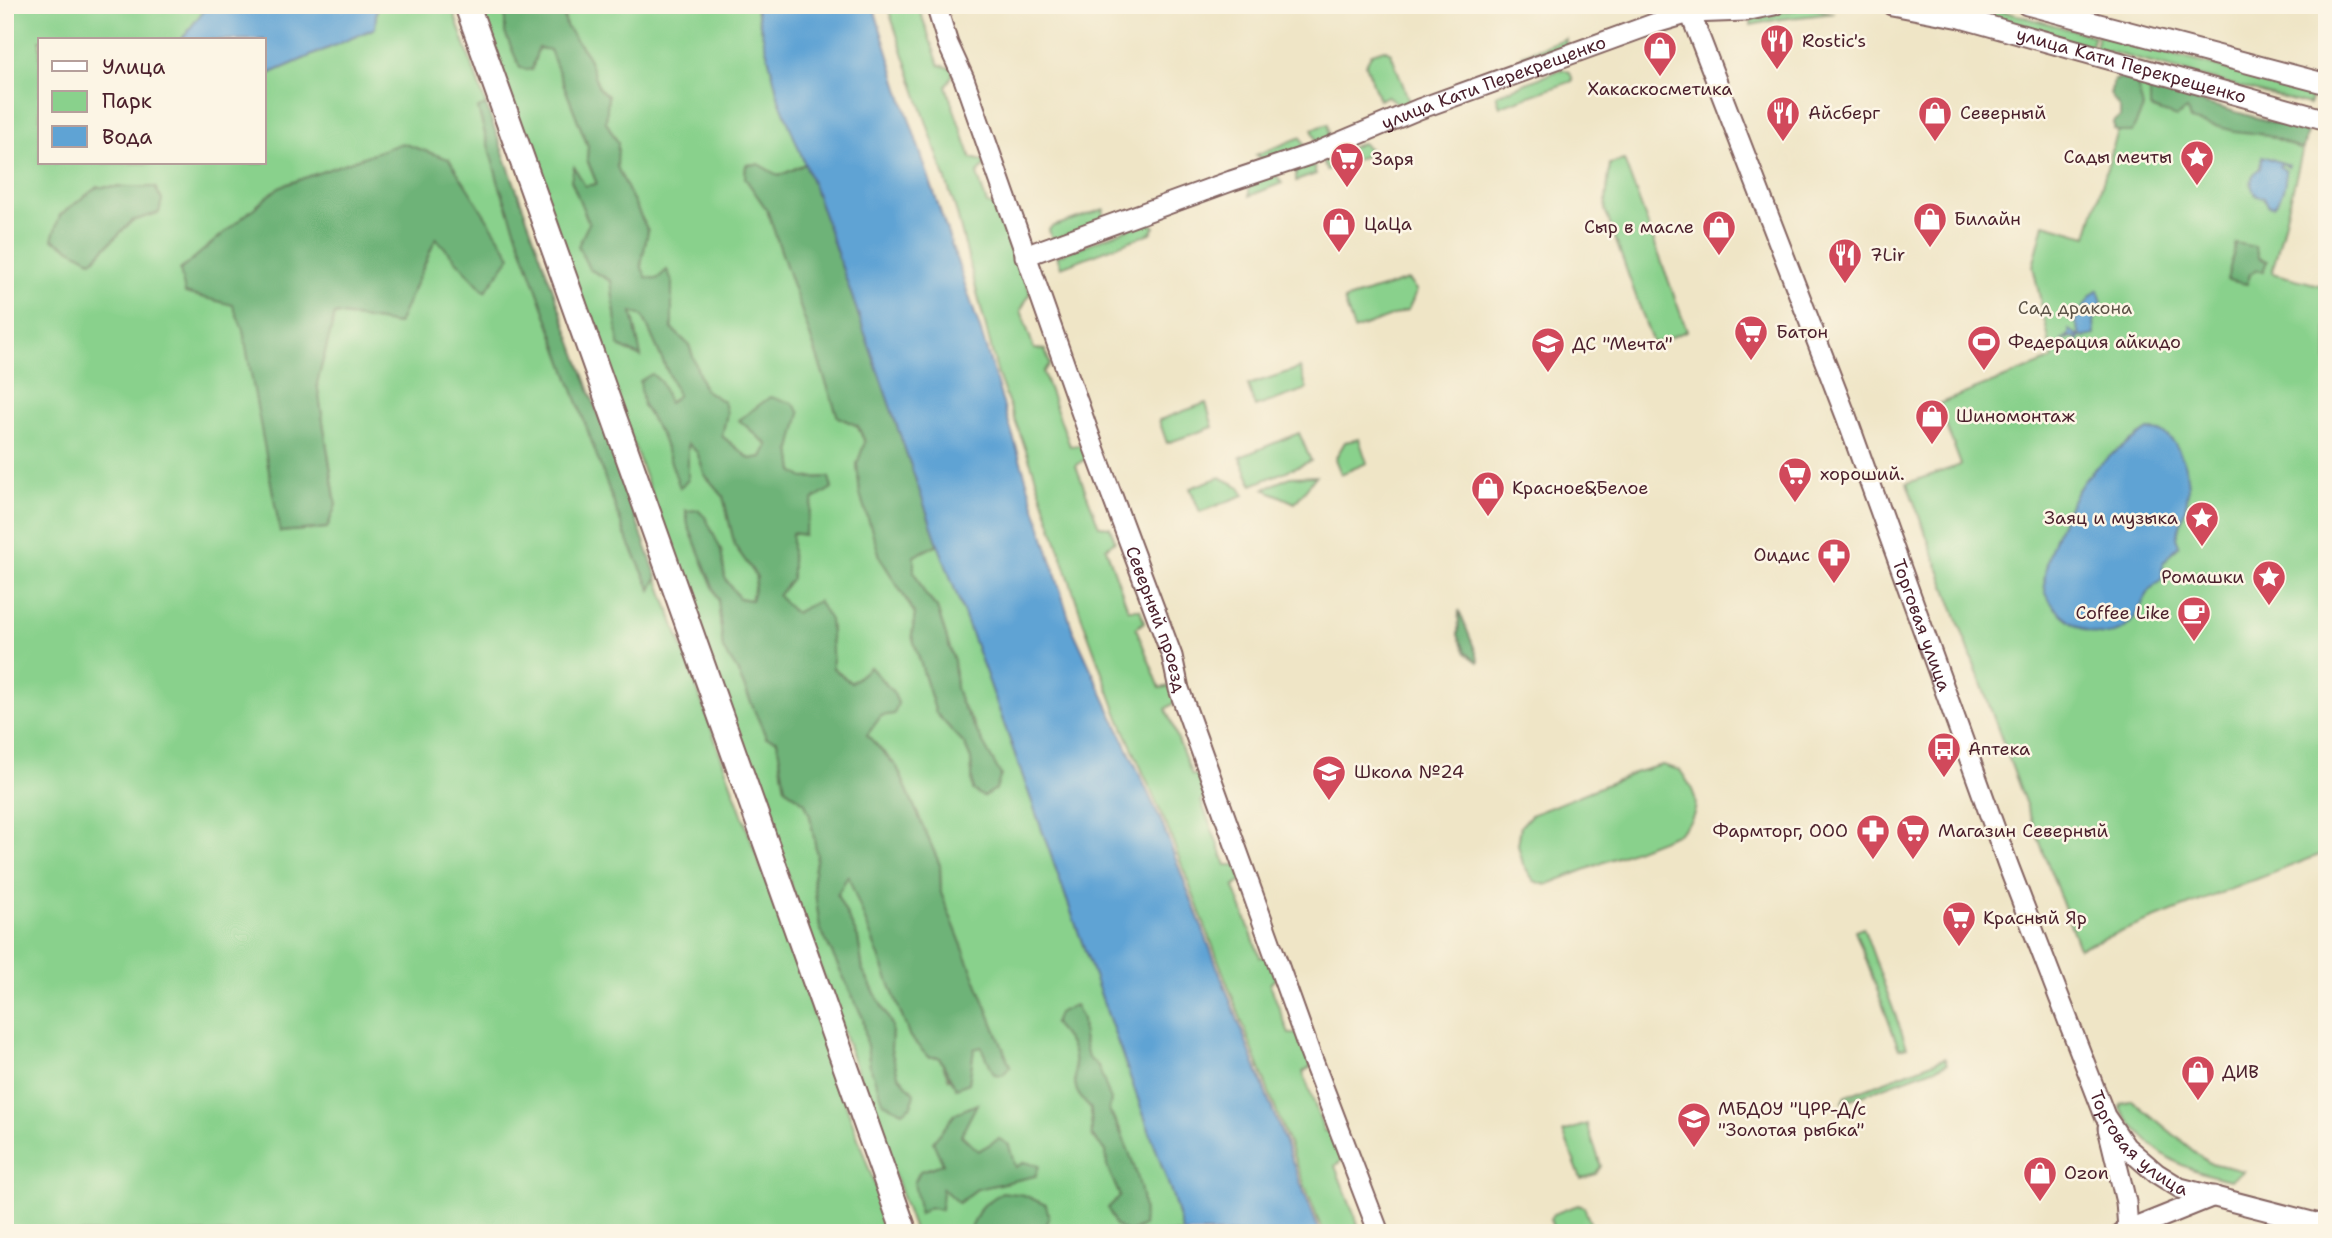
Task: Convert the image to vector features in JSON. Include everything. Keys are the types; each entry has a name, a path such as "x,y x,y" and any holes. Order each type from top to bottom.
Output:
{"main road":[{"path":"467,5 905,1233"}],"street":[{"name":"Северный проезд","path":"936,5 1172,656 1179,689 1310,1053 1379,1233"},
{"name":"улица Кати Перекрещенко","path":"1026,256 1312,154 1432,104 1694,8 1745,11 1774,5"},
{"name":"улица Кати Перекрещенко","path":"1892,5 1961,18 2327,120"},
{"name":"улица Кати Перекрещенко","path":"2027,5 2327,84"},
{"name":"Торговая улица","path":"1694,8 2008,865 2105,1116 2126,1147 2156,1173 2180,1188 2327,1226"},
{"path":"2105,1116 2126,1202 2125,1231"},
{"path":"2125,1231 2180,1188"},
{"path":"2170,1212 2179,1200 2180,1188"},
{"path":"2125,1231 2214,1196"}],"green space":[{"path":"5,5 208,5 183,38 38,38 38,164 266,164 266,75 375,28 377,5 451,5 486,105 478,109 499,184 625,534 651,590 657,577 892,1233 5,1233","holes":["449,159 436,238 398,324 335,314 317,383 336,504 327,528 281,532 243,330 233,305"]},
{"path":"477,5 502,5 505,10 505,33 538,48 550,49 588,147 587,160 597,184 585,187 575,168 571,180 589,223 589,269 611,281 619,346 641,357 632,312 643,316 678,395 670,403 643,405 662,437 680,487 688,480 688,443 697,452 705,475 723,496 735,546 757,577 751,600 739,598 725,578 721,550 686,511 688,525 718,599 723,649 737,670 766,737 777,740 785,788 805,803 810,816 817,855 813,878 820,928 863,1018 870,1067 914,1093 898,1075 891,1050 892,1025 863,971 858,938 837,895 848,875 910,1037 939,1056 949,1079 969,1083 974,1049 982,1046 1010,1066 941,893 940,865 897,767 867,735 881,716 898,703 893,692 870,667 851,683 833,667 830,620 795,613 777,596 792,578 792,533 804,534 813,500 828,477 804,478 794,472 791,449 799,413 740,420 768,446 762,457 750,459 722,436 727,413 704,389 689,345 672,329 672,281 667,271 657,279 645,277 641,265 648,231 616,167 618,143 606,122 608,96 599,89 587,55 566,26 562,5 755,5 779,99 805,164 779,176 758,164 746,165 745,178 767,210 838,417 858,426 865,443 857,464 860,494 881,559 915,614 912,636 936,713 965,745 971,759 973,790 975,726 961,703 956,688 954,661 937,608 925,594 914,572 914,556 938,544 1173,1197 1183,1233 1037,1233 1046,1229 1049,1217 968,1229 968,1233 915,1233","holes":["1082,1019 1088,1058 1098,1066 1109,1111 1121,1130 1136,1177 1115,1225 1120,1196 1107,1166 1106,1151 1092,1136 1091,1109 1079,1095 1075,1085 1072,1048 1054,1024","976,1105 961,1134 978,1151 999,1139 1015,1168 1035,1176 977,1189 959,1203 941,1187 940,1210 929,1207 919,1213 920,1171 943,1165 956,1113"]},
{"path":"502,5 562,5 566,26 587,55 599,89 608,96 606,122 618,143 617,167 648,231 641,265 646,277 657,279 667,270 672,281 672,329 689,345 704,389 724,402 727,413 722,436 750,459 762,457 768,445 739,420 770,397 793,403 800,413 791,449 794,472 804,478 829,477 832,488 813,500 804,535 792,533 792,578 778,596 795,613 818,601 830,620 833,668 851,683 870,667 893,692 898,703 894,714 881,716 867,735 897,767 940,865 941,893 1010,1066 1003,1075 994,1074 982,1047 974,1049 969,1083 956,1088 939,1057 928,1057 910,1037 848,876 837,895 858,938 863,971 892,1025 891,1050 898,1075 914,1093 912,1105 903,1112 884,1103 870,1067 863,1018 820,928 813,878 817,855 810,816 805,803 785,788 777,740 766,737 737,670 723,649 718,599 688,525 686,511 698,510 706,518 721,550 725,578 739,598 751,600 757,577 735,546 723,496 705,475 697,452 688,444 688,480 680,488 662,437 643,405 640,381 652,374 661,382 669,403 678,395 643,316 632,312 641,357 619,346 611,281 589,269 578,246 589,223 571,180 574,167 585,186 597,184 587,159 588,146 550,50 538,48 532,70 520,68 505,33 505,10"},
{"path":"887,5 918,5 939,65 951,68 953,74 946,86 971,158 983,161 985,166 977,174 987,204 999,207 1030,293 1021,310 1034,349 1045,350 1050,364 1043,372 1070,446 1082,445 1086,458 1076,466 1099,526 1110,527 1115,541 1106,548 1128,609 1140,609 1144,622 1136,628 1160,688 1171,686 1176,701 1166,709 1192,775 1202,775 1208,793 1201,801 1226,865 1237,865 1242,880 1234,887 1260,957 1272,957 1278,976 1270,984 1289,1034 1299,1034 1311,1067 1303,1072 1324,1131 1334,1133 1344,1158 1335,1166 1359,1227 1371,1229 1372,1233 1323,1233 1167,827 1119,718 998,375 956,210"},
{"path":"1942,5 1980,5 2094,36 2090,48"},
{"path":"1807,7 1835,13 1751,25 1751,19"},
{"path":"2098,35 2313,92 2309,105 2095,48"},
{"path":"1566,38 1566,51 1530,63 1522,55"},
{"path":"1384,49 1391,53 1409,101 1407,110 1387,96 1379,100 1366,64 1372,53"},
{"path":"1562,69 1570,72 1573,81 1500,106 1496,95"},
{"path":"2114,80 2136,80 2143,108 2132,132 2119,132 2114,129 2114,122 2120,117 2120,109 2110,94"},
{"name":"Сад дракона","path":"2132,83 2307,132 2272,273 2327,287 2327,852 2079,948 1907,483 1961,465 1938,404 2053,359 2033,266 2044,224 2087,236"},
{"path":"2150,88 2307,132 2302,150 2268,135 2235,131 2190,120 2187,110 2176,117 2150,108"},
{"path":"486,105 657,577 651,590 625,534 499,184 478,108"},
{"path":"1328,124 1329,140 1317,144 1312,129"},
{"path":"1301,137 1305,148 1265,162 1256,155"},
{"path":"402,143 449,159 511,256 485,292 436,238 398,324 335,314 317,383 336,505 327,528 280,532 243,330 233,305 185,293 180,270 279,187"},
{"path":"1362,143 1374,153 1327,170 1322,160"},
{"path":"1624,160 1687,331 1653,344 1605,210 1610,164"},
{"path":"758,164 779,176 805,164 814,187 938,544 914,556 914,572 925,594 937,608 954,661 956,688 961,703 1001,775 996,789 983,797 973,790 971,759 965,745 936,713 912,635 915,614 881,559 860,494 857,464 865,442 858,426 838,417 767,210 745,178 746,165"},
{"path":"1313,164 1316,174 1296,181 1296,170"},
{"path":"1275,174 1282,183 1249,196 1249,183"},
{"path":"97,187 155,187 162,200 159,213 132,221 92,261 52,239 60,215"},
{"path":"1104,209 1102,222 1052,240 1049,230 1051,227"},
{"path":"1148,221 1155,227 1151,233 1061,267 1057,256"},
{"path":"2236,243 2255,247 2259,258 2267,261 2263,272 2256,270 2250,274 2247,284 2227,280"},
{"path":"1408,280 1417,291 1408,310 1354,330 1344,300"},
{"path":"1300,368 1307,389 1255,407 1248,385"},
{"path":"1206,403 1213,427 1167,443 1159,420"},
{"path":"1299,433 1311,461 1252,485 1240,457"},
{"path":"1359,439 1367,463 1341,474 1335,459 1345,442"},
{"path":"1316,476 1295,503 1264,489 1290,477"},
{"path":"1220,477 1240,487 1244,495 1200,512 1190,488"},
{"path":"1459,610 1478,662 1466,653 1458,635"},
{"path":"1662,765 1680,770 1691,787 1696,802 1693,817 1679,833 1546,885 1534,881 1523,864 1518,845 1521,826 1531,815 1637,772"},
{"path":"1863,927 1907,1047 1899,1049 1855,930"},
{"path":"1075,1005 1082,1019 1088,1058 1098,1066 1111,1100 1109,1111 1129,1151 1139,1182 1144,1212 1143,1226 1129,1233 1115,1225 1108,1208 1120,1196 1107,1166 1106,1151 1092,1136 1091,1109 1079,1095 1075,1085 1072,1048 1054,1024 1058,1013"},
{"path":"1945,1058 1947,1064 1843,1102 1846,1096"},
{"path":"2132,1100 2207,1162 2244,1171 2231,1180 2196,1171 2167,1157 2143,1137 2120,1109 2121,1104"},
{"path":"977,1104 961,1135 978,1151 999,1139 1009,1145 1015,1167 1025,1162 1039,1166 1035,1176 977,1189 958,1203 942,1188 941,1210 929,1207 920,1214 914,1183 920,1171 943,1164 933,1142 956,1113"},
{"path":"1587,1124 1601,1166 1596,1174 1581,1179 1563,1132"},
{"path":"1002,1192 1024,1195 1046,1205 1049,1217 1045,1229 1037,1233 968,1233 981,1207"},
{"path":"1578,1205 1584,1207 1594,1233 1555,1233 1550,1219 1553,1214"}],"water":[{"path":"208,5 377,5 375,28 266,75 266,38 183,38"},
{"path":"755,5 873,5 982,335 1072,628 1161,821 1320,1233 1183,1233 1173,1197 938,544 814,187 779,99"},
{"path":"2262,156 2289,165 2288,167 2282,163 2279,166 2286,171 2285,181 2274,206 2268,205 2264,197 2257,196 2252,185 2252,178 2260,168"},
{"path":"2098,290 2102,302 2094,321 2095,335 2081,336 2078,342 2076,338 2070,337 2061,341 2069,335 2069,330 2080,335 2075,321"},
{"path":"2148,430 2158,431 2166,436 2183,459 2188,494 2176,538 2179,545 2163,563 2162,579 2154,585 2130,623 2114,633 2094,633 2082,629 2054,606 2046,593 2046,567 2057,532 2082,484 2110,456"}],"place":[{"name":"Rostic's","path":"1777,71"},
{"name":"Хакаскосметика","path":"1660,78"},
{"name":"Айсберг","path":"1783,143"},
{"name":"Северный","path":"1935,143"},
{"name":"Сады мечты","path":"2197,187"},
{"name":"Заря","path":"1347,189"},
{"name":"Билайн","path":"1930,249"},
{"name":"ЦаЦа","path":"1339,254"},
{"name":"Сыр в масле","path":"1719,257"},
{"name":"7Lir","path":"1845,285"},
{"name":"Батон","path":"1751,362"},
{"name":"Федерация айкидо","path":"1984,372"},
{"name":"ДС \"Мечта\"","path":"1548,374"},
{"name":"Шиномонтаж","path":"1932,446"},
{"name":"хороший.","path":"1795,504"},
{"name":"Красное&Белое","path":"1488,518"},
{"name":"Заяц и музыка","path":"2202,548"},
{"name":"Оидис","path":"1834,585"},
{"name":"Ромашки","path":"2269,607"},
{"name":"Coffee Like","path":"2194,643"},
{"name":"Аптека","path":"1944,779"},
{"name":"Школа №24","path":"1329,802"},
{"name":"Фармторг, ООО","path":"1873,861"},
{"name":"Магазин Северный","path":"1913,861"},
{"name":"Красный Яр","path":"1959,948"},
{"name":"ДИВ","path":"2198,1102"},
{"name":"МБДОУ \"ЦРР-Д/с \"Золотая рыбка\"","path":"1694,1149"},
{"name":"Ozon","path":"2040,1203"}]}
